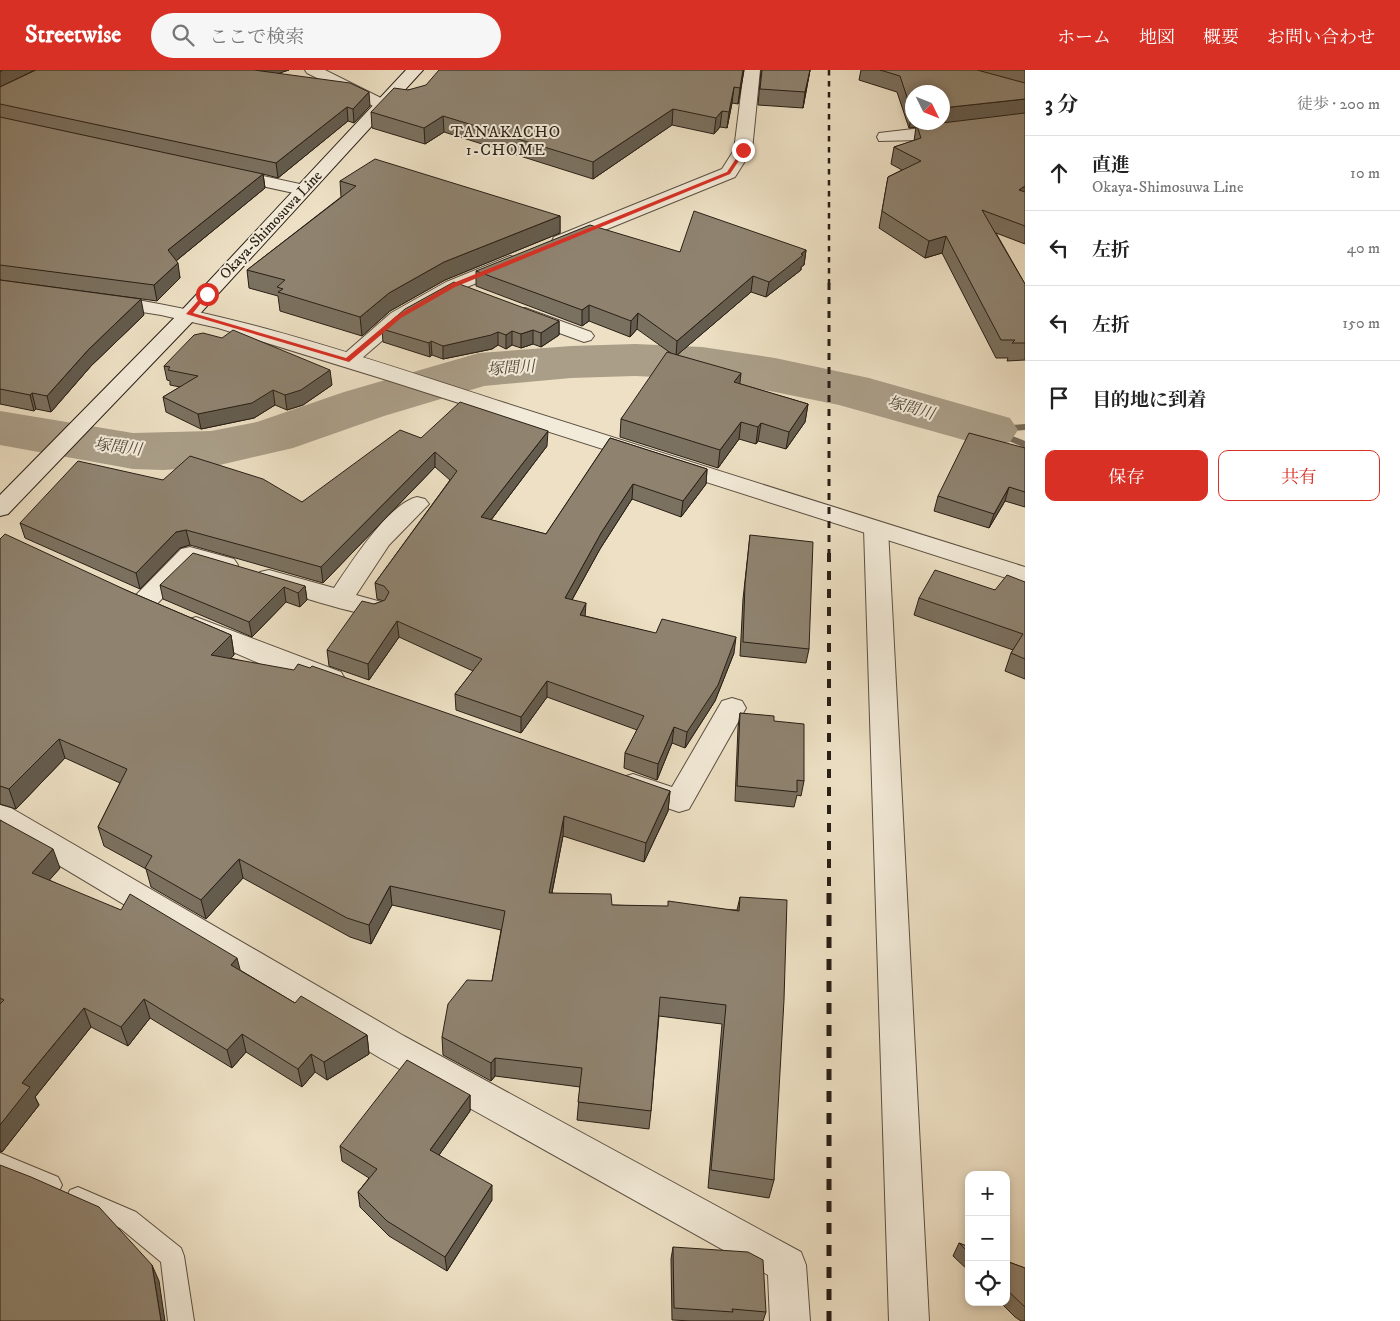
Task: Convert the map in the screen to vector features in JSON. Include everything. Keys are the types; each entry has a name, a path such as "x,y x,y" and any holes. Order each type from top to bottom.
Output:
{"street":[{"path":"313,70 383,105"},
{"name":"Okaya-Shimosuwa Line","path":"0,509 76,428 189,314 415,70"},
{"path":"545,248 728,173 743,150 752,70"},
{"path":"885,137 920,135 1025,121"},
{"path":"209,169 304,190"},
{"path":"347,361 398,317 453,286 526,256"},
{"path":"453,286 479,296"},
{"path":"85,298 189,314 398,376 1025,576"},
{"path":"505,306 584,336"},
{"path":"340,599 380,540 417,504"},
{"path":"876,528 909,1321"},
{"path":"355,687 272,658 134,599 190,555 376,609"},
{"path":"605,775 679,801 732,708"},
{"path":"0,816 392,1047 787,1265 790,1321"}],"lane":[{"path":"0,1164 128,1220 172,1256 181,1321"}],"building":[{"path":"36,70 254,70 350,83 369,92 353,109 347,107 276,163 0,104 0,87"},
{"path":"439,70 743,70 740,88 734,87 729,112 722,111 716,118 673,109 593,162 443,116 424,128 371,112 394,88 408,90 426,85"},
{"path":"762,70 810,70 805,92 760,89"},
{"path":"880,70 977,70 1025,83 1025,99 950,107 950,85 905,85 905,91 900,76"},
{"path":"1025,113 1025,186 1019,190 1025,192 1025,226 982,210 1025,284 1025,343 1012,343 1015,340 1001,340 946,236 929,241 882,211 888,177 921,161 894,147 921,138 918,130 950,130 950,122"},
{"path":"0,117 263,174 168,250 178,263 154,285 0,265"},
{"path":"375,159 560,216 444,262 389,293 360,317 278,292 283,289 277,287 285,280 247,270 356,186 340,181"},
{"path":"694,211 806,250 801,254 803,255 769,282 753,276 677,341 638,313 631,321 589,305 582,310 476,271 590,225 680,252"},
{"path":"0,280 141,299 88,350 47,396 32,393 30,395 0,389"},
{"path":"454,282 559,321 541,333 533,330 521,334 512,331 506,335 498,332 443,346 431,341 429,343 382,329 405,309"},
{"path":"233,330 330,370 301,390 285,395 273,390 252,403 198,414 163,397 198,376 168,370 170,367 164,366 194,335 203,333 222,338"},
{"path":"667,352 741,373 734,382 808,404 789,432 761,423 758,427 741,422 720,450 621,419"},
{"path":"460,402 548,431 481,517 546,534 610,438 707,469 683,501 633,484 601,533 565,598 586,603 580,615 656,633 662,619 736,637 718,685 687,732 674,727 658,764 625,753 644,716 547,681 521,717 455,694 482,659 397,621 368,664 327,650 362,601 374,604 385,600 389,592 384,586 375,583 457,471 435,452 321,567 186,530 176,532 136,573 20,523 78,461 163,480 190,456 263,479 302,502 400,430 421,438"},
{"path":"969,433 1025,448 1025,492 1009,487 994,514 938,496"},
{"path":"5,534 128,591 231,635 211,655 294,670 298,664 310,668 312,666 670,791 646,843 564,816 549,893 611,894 612,905 668,906 668,901 739,911 740,897 787,900 784,1000 774,1180 711,1170 726,1005 660,997 651,1111 578,1102 582,1068 495,1058 491,1063 442,1037 448,1004 467,980 492,981 505,911 390,886 369,925 347,918 239,859 201,900 145,868 152,856 98,827 127,769 59,739 9,789 0,786 0,539"},
{"path":"750,535 813,542 809,649 743,642 745,584"},
{"path":"193,553 305,586 298,593 284,587 249,622 160,585"},
{"path":"935,570 995,590 1007,575 1025,582 1025,659 1011,653 1023,634 919,598"},
{"path":"740,713 774,716 774,721 804,724 804,781 797,780 797,792 737,786"},
{"path":"0,820 53,849 32,873 121,910 130,894 237,958 231,965 295,1003 301,996 367,1035 324,1062 311,1054 298,1069 242,1034 227,1050 144,999 121,1027 84,1008 22,1083 30,1087 0,1125 0,1004 4,1000 0,998"},
{"path":"407,1060 470,1095 430,1150 492,1185 445,1257 387,1221 358,1192 377,1169 340,1146"},
{"path":"0,1165 99,1207 152,1265 161,1321 0,1321"},
{"path":"673,1247 748,1252 763,1260 766,1312 732,1309 733,1312 674,1308"},
{"path":"1010,1262 1025,1268 1025,1307 1010,1293"}],"waterway":[{"name":"塚間川","path":"0,428 133,451 163,452 211,449 272,436 364,404 479,370 571,362 635,360 702,363 775,375 849,390 989,430"},
{"path":"991,430 1025,427"},
{"name":"塚間川","path":"989,430 1025,445"}],"railway":[{"path":"829,70 829,1321"}],"district":[{"name":"TANAKACHO 1-CHOME","path":"506,141"}],"route":[{"path":"207,294 189,314 347,361 398,317 453,286 728,173 743,150"}]}
